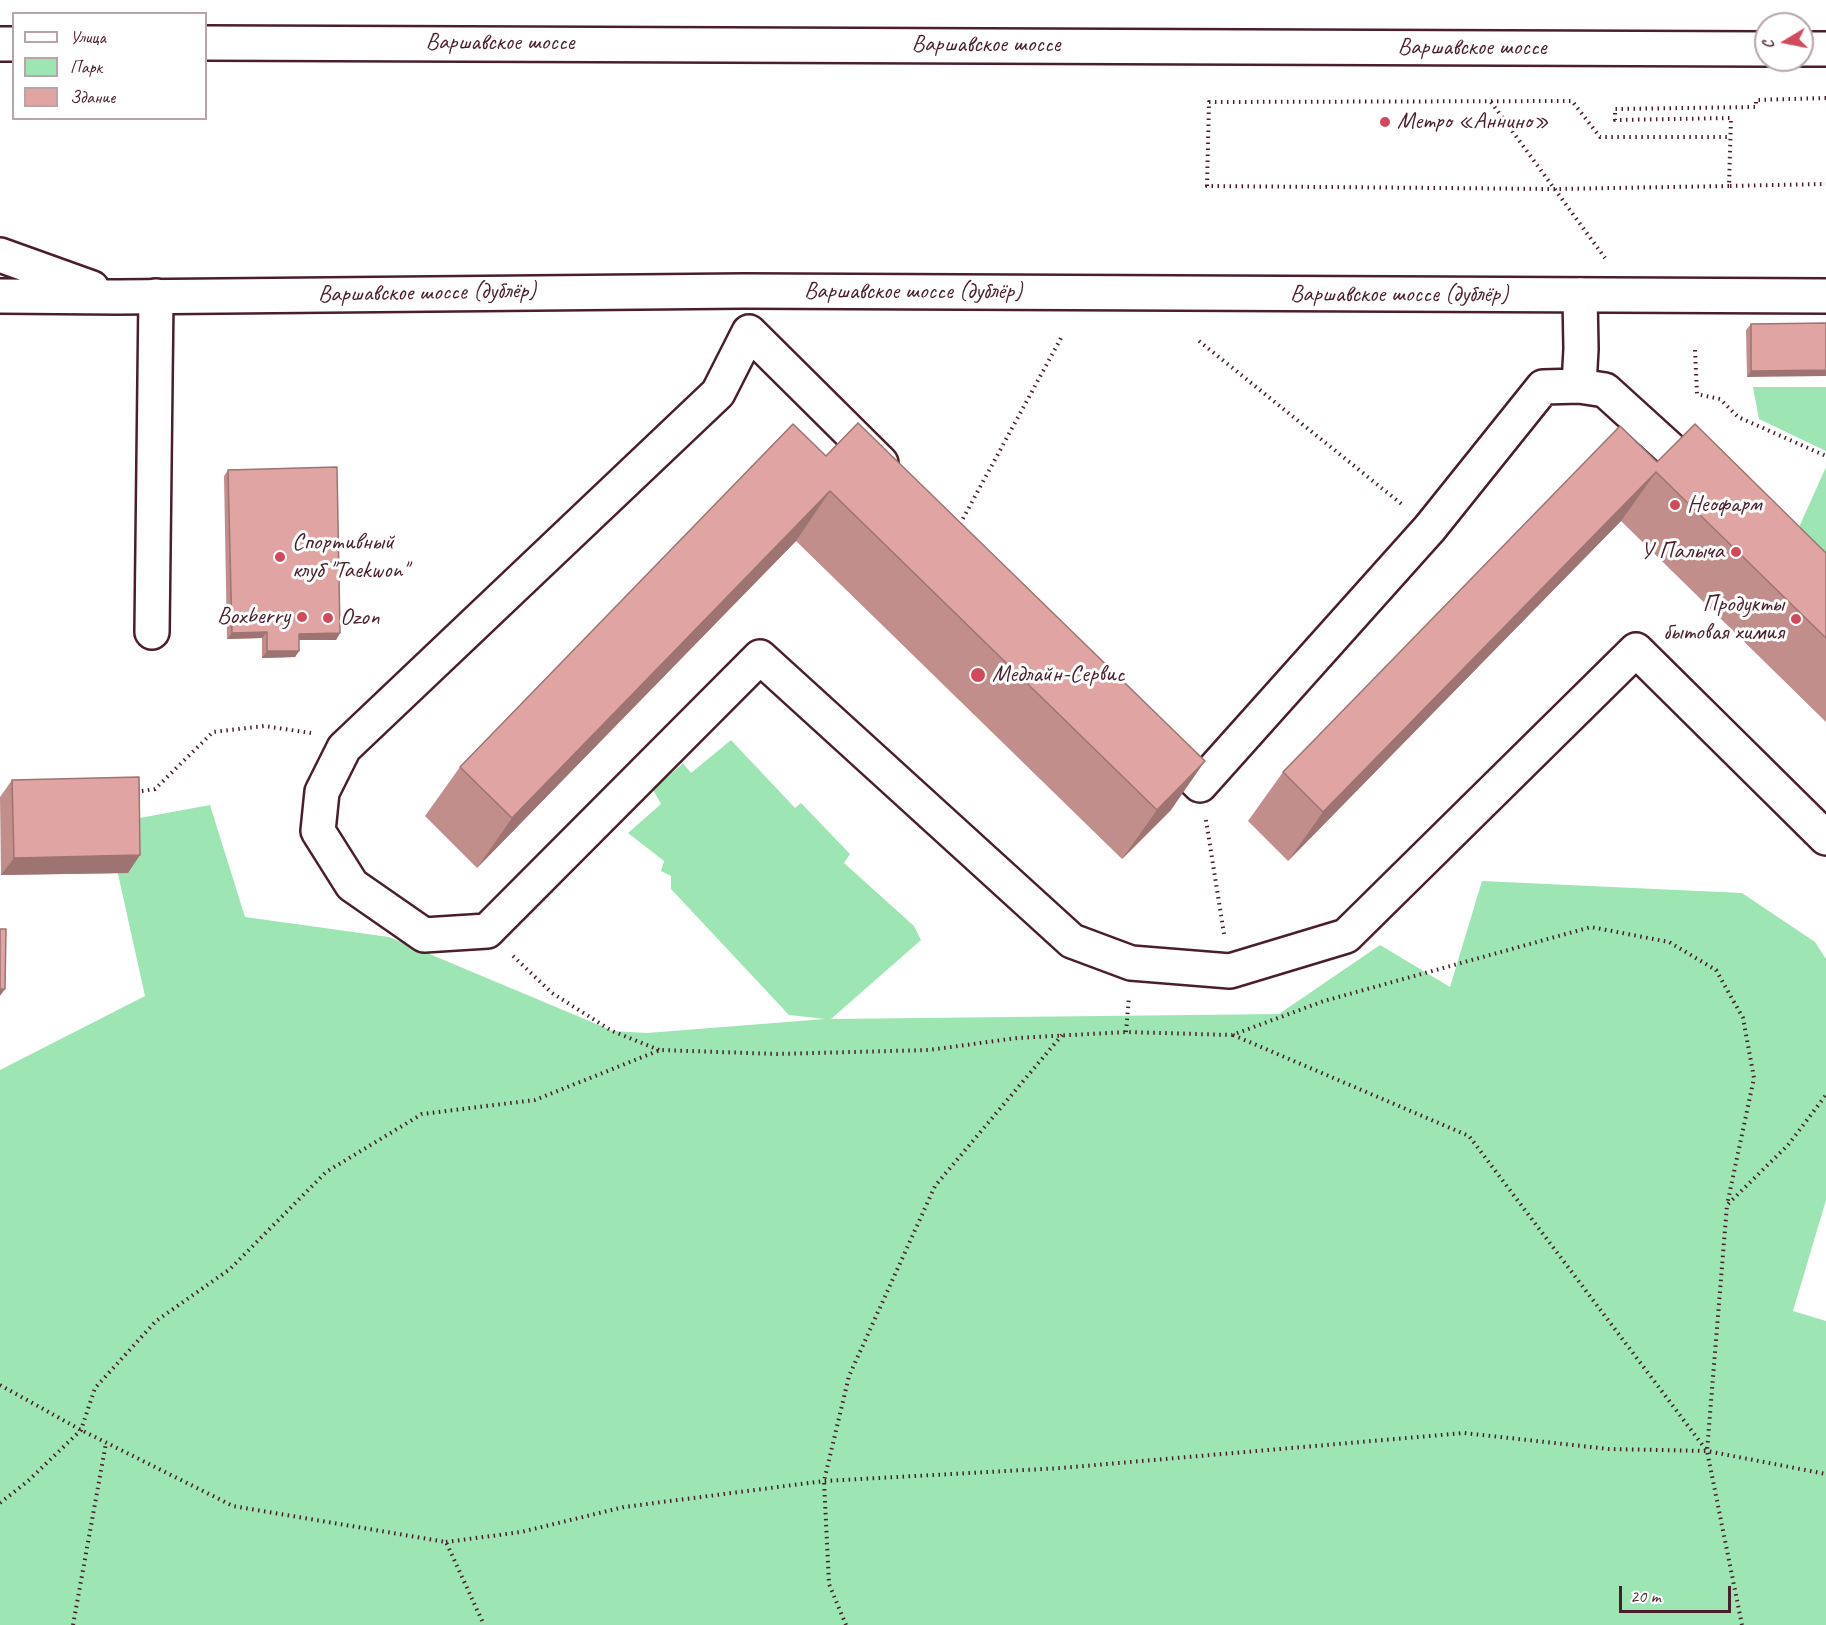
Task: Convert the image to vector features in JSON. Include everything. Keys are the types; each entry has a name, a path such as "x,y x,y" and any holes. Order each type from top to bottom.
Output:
{"main road":[{"name":"Варшавское шоссе","path":"207,43 1754,49"},
{"path":"0,255 118,297"},
{"name":"Варшавское шоссе (дублёр)","path":"0,296 744,291 1826,296"},
{"path":"744,291 749,332 718,393 344,748 322,792 318,831 352,885 424,935 487,931 760,657 1072,941 1131,963 1230,971 1346,936 1636,650 1826,838"},
{"path":"1579,386 1580,295"},
{"path":"152,632 156,296"},
{"path":"749,332 905,486"},
{"path":"1143,727 1200,785 1430,528 1543,387 1579,386 1605,390 1729,503"}],"path":[{"path":"1729,186 1731,118 1615,120 1615,109 1756,107 1756,99 1826,98"},
{"path":"1731,137 1600,138 1572,101 1209,102 1207,186 1556,189 1826,184"},
{"path":"1490,102 1632,295"},
{"path":"960,525 1061,338"},
{"path":"1199,341 1430,528"},
{"path":"1695,350 1697,394 1720,399 1738,417 1826,456"},
{"path":"132,792 155,789 213,732 264,726 313,733 344,748"},
{"path":"1200,785 1230,971"},
{"path":"1232,1035 1324,1001 1591,927 1669,942 1716,970 1743,1018 1755,1078 1727,1205 1707,1451 1742,1625"},
{"path":"487,931 552,993 612,1031 660,1050 777,1054 929,1050 1017,1038 1126,1032 1232,1035 1468,1136 1707,1451"},
{"path":"846,1625 829,1584 824,1481 849,1376 935,1186 1062,1035"},
{"path":"0,1503 28,1481 81,1430 95,1388 156,1321 230,1269 326,1172 422,1114 535,1100 660,1050"},
{"path":"1727,1205 1788,1145 1826,1095"},
{"path":"0,1385 106,1443 233,1506 446,1542 521,1532 624,1507 824,1481 1061,1468 1464,1433 1609,1449 1707,1451 1826,1474"},
{"path":"73,1625 106,1443"},
{"path":"446,1542 484,1625"}],"green space":[{"path":"1753,387 1826,387 1826,451 1759,419"},
{"path":"1826,467 1826,580 1790,547"},
{"path":"731,740 795,808 801,803 850,854 844,863 914,926 921,940 831,1019 1279,1014 1380,945 1450,987 1482,881 1742,893 1815,942 1826,959 1826,1200 1793,1311 1826,1321 1826,1625 0,1625 0,1070 145,996 107,824 210,805 245,917 389,937 613,1031 647,1033 825,1019 789,1015 671,889 671,876 661,871 664,861 628,833 661,804 653,790 683,763 691,773"}],"building":[{"path":"1826,323 1826,370 1751,371 1751,324"},
{"path":"858,423 1205,761 1157,810 830,491 512,818 460,767 793,424 826,456"},
{"path":"1695,424 1826,553 1826,638 1656,472 1323,812 1283,772 1620,426 1657,462"},
{"name":"Спортивный клуб \"Taekwon\"","path":"337,467 340,633 299,634 299,651 267,651 267,632 232,633 228,470"},
{"path":"139,777 140,855 14,858 12,780"},
{"path":"0,929 6,929 5,989 0,989"}],"place":[{"name":"Метро «Аннино»","path":"1385,122"},
{"name":"Неофарм","path":"1675,505"},
{"name":"У Палыча","path":"1736,552"},
{"name":"Спортивный клуб \"Taekwon\"","path":"280,557"},
{"name":"Boxberry","path":"302,617"},
{"name":"Ozon","path":"328,618"},
{"name":"Продукты бытовая химия","path":"1796,619"},
{"name":"Медлайн-Сервис","path":"978,675"}]}
